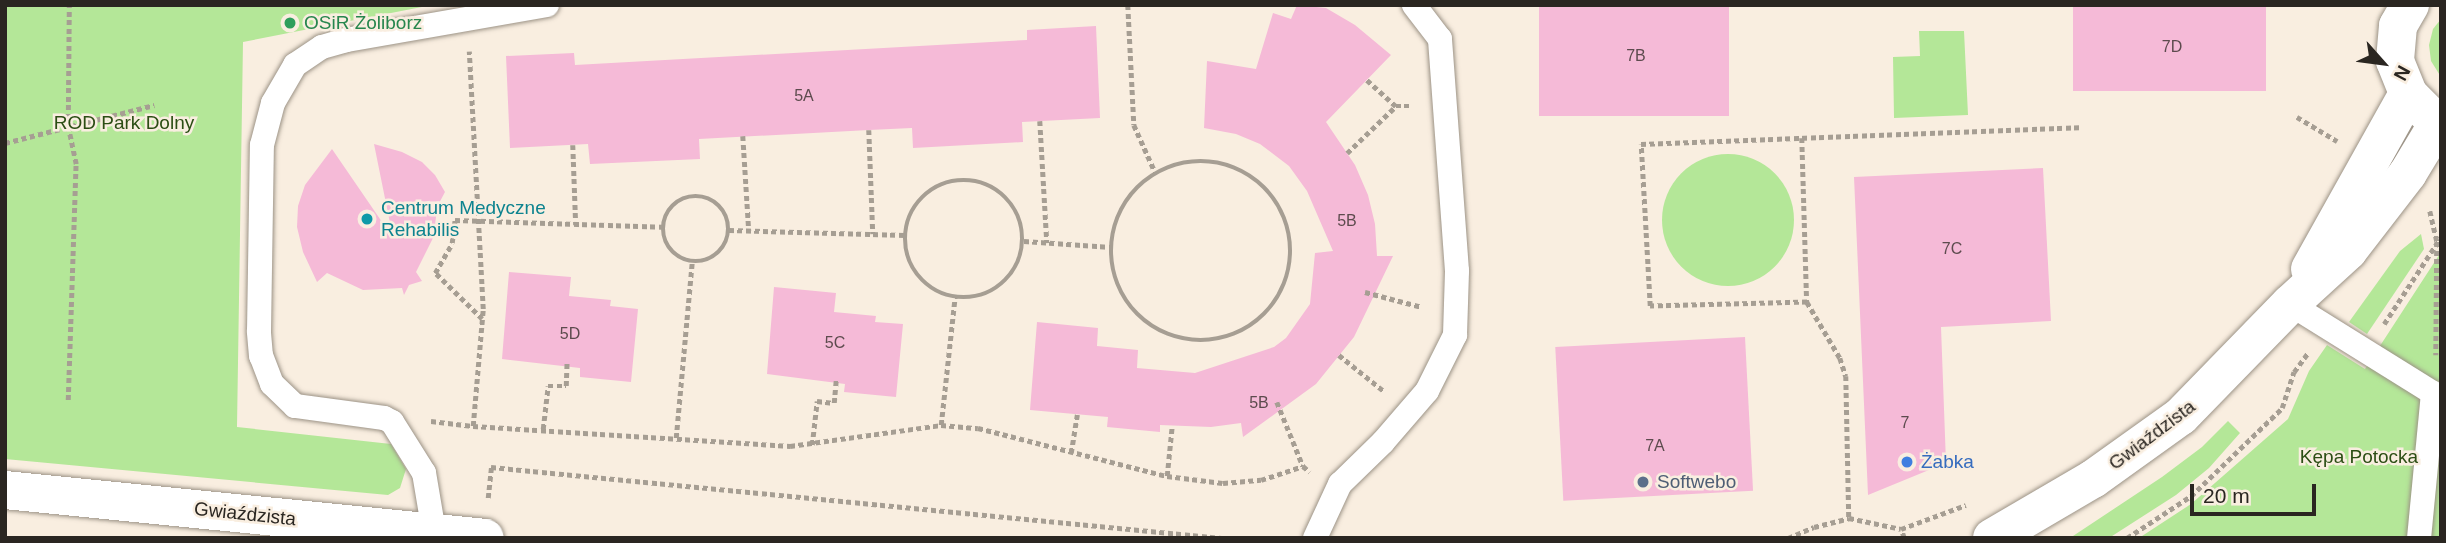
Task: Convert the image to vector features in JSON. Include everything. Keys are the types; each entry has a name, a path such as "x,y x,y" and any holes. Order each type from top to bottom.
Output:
{"street":[{"path":"2410,5 2398,26 2395,61 2408,94 2422,109 2440,120"},
{"name":"Gwiaździsta","path":"2290,304 2408,94"},
{"name":"Gwiaździsta","path":"1992,538 2093,479 2181,416 2290,304 2348,251 2408,173 2440,120"},
{"name":"Gwiaździsta","path":"5,490 485,538"}],"lane":[{"path":"434,532 424,473 398,429 384,418 295,406 272,384 261,356 259,331 262,145 273,103 295,65 322,47 547,5"},
{"path":"1315,538 1340,484 1383,442 1427,391 1455,335 1457,271 1440,39 1414,5"},
{"path":"2290,304 2326,329 2433,393 2419,538"}],"path":[{"path":"68,400 76,164 68,127 69,5"},
{"path":"1128,5 1134,125 1156,174"},
{"path":"467,19 480,221 482,320 473,426"},
{"path":"1367,80 1396,106 1424,106"},
{"path":"5,143 154,105"},
{"path":"1347,153 1396,106"},
{"path":"2297,117 2314,127"},
{"path":"1040,121 1047,243"},
{"path":"1807,302 1650,306 1641,144 2080,127"},
{"path":"869,130 873,234"},
{"path":"743,136 749,231"},
{"path":"1802,138 1807,302 1840,358 1846,376 1849,519"},
{"path":"573,145 576,225"},
{"path":"1197,160 1222,163 1246,173 1266,188 1281,209 1289,233 1291,259 1278,299 1264,315 1228,337 1207,341 1175,337 1145,321 1130,306 1119,286 1111,247 1118,218 1130,195 1156,174 1172,166 1197,160"},
{"path":"2408,173 2422,182 2437,242 2438,310 2433,393"},
{"path":"954,180 980,181 1004,194 1019,215 1024,241 1019,262 1007,280 989,293 968,298 929,287 915,273 907,255 905,235 912,210 930,190 954,180"},
{"path":"690,196 705,197 718,204 727,216 729,230 727,243 720,253 710,259 692,262 676,256 668,248 662,227 666,213 677,202 690,196"},
{"path":"482,320 435,273 452,243 455,220 662,227"},
{"path":"729,230 905,235"},
{"path":"2365,352 2441,237"},
{"path":"1024,241 1111,247"},
{"path":"676,438 692,262"},
{"path":"1366,292 1424,308"},
{"path":"941,425 955,296"},
{"path":"2127,538 2191,496 2282,408 2294,372 2326,329"},
{"path":"1339,355 1395,400"},
{"path":"543,429 548,386 566,386 567,362"},
{"path":"813,445 817,401 834,402 836,378"},
{"path":"1277,402 1303,466 1309,472 1319,466"},
{"path":"1070,453 1077,414"},
{"path":"398,429 406,418 473,426 790,446 813,445 941,425 978,428 1167,476 1223,483 1261,480 1303,466"},
{"path":"1167,476 1172,425"},
{"path":"485,538 491,467 1222,538"},
{"path":"1788,538 1814,527 1849,519 1901,528 1971,503"},
{"path":"1901,528 1904,538"}],"green space":[{"name":"ROD Park Dolny","path":"5,5 432,5 243,42 237,427 391,444 406,469 400,488 388,495 5,459"},
{"path":"2441,19 2441,77 2431,61 2429,45 2433,29"},
{"path":"1919,31 1964,31 1968,115 1894,118 1893,57 1920,56"},
{"path":"1728,154 1753,159 1775,173 1789,195 1794,220 1789,245 1775,267 1753,281 1728,286 1703,281 1681,267 1667,245 1662,220 1667,195 1681,173 1703,159"},
{"path":"2421,234 2424,249 2367,334 2349,322 2400,251"},
{"name":"Kępa Potocka","path":"2441,252 2441,538 2139,538 2191,504 2288,419 2309,371 2327,345 2365,369"},
{"path":"2228,421 2240,433 2209,468 2176,495 2109,538 2070,538 2162,477 2202,447"}],"building":[{"path":"1297,5 1326,8 1355,25 1391,55 1326,122 1355,165 1368,195 1375,224 1377,256 1393,256 1354,337 1316,384 1243,437 1241,423 1211,427 1160,425 1160,432 1107,427 1108,417 1030,410 1037,322 1098,328 1097,346 1138,350 1137,368 1195,373 1274,347 1286,338 1310,304 1315,253 1333,251 1307,191 1289,166 1260,144 1236,134 1204,128 1207,61 1256,69 1273,13 1291,19"},
{"path":"1539,5 1729,5 1729,116 1539,116"},
{"path":"2073,5 2266,5 2266,91 2073,91"},
{"path":"1096,26 1100,118 1022,122 1023,142 913,148 912,128 869,130 699,139 700,159 590,164 588,144 510,148 506,56 574,53 575,65 1027,40 1027,30"},
{"name":"Centrum Medyczne Rehabilis","path":"374,144 402,152 422,162 435,175 445,192 437,207 434,236 416,272 422,281 409,285 404,295 402,288 363,290 327,273 317,282 303,252 297,227 298,206 305,185 332,149 393,238"},
{"path":"2043,168 2051,321 1941,327 1946,463 1868,495 1854,177"},
{"path":"509,272 571,277 569,296 611,300 610,306 638,309 631,382 580,377 580,368 502,359"},
{"path":"774,287 836,293 834,312 876,316 875,322 903,324 896,397 844,392 845,384 767,374"},
{"path":"1745,337 1753,491 1563,501 1555,347"}],"place":[{"name":"OSiR Żoliborz","path":"290,23"},
{"name":"Centrum Medyczne Rehabilis","path":"367,219"},
{"name":"Żabka","path":"1907,462"},
{"name":"Softwebo","path":"1643,482"}]}
